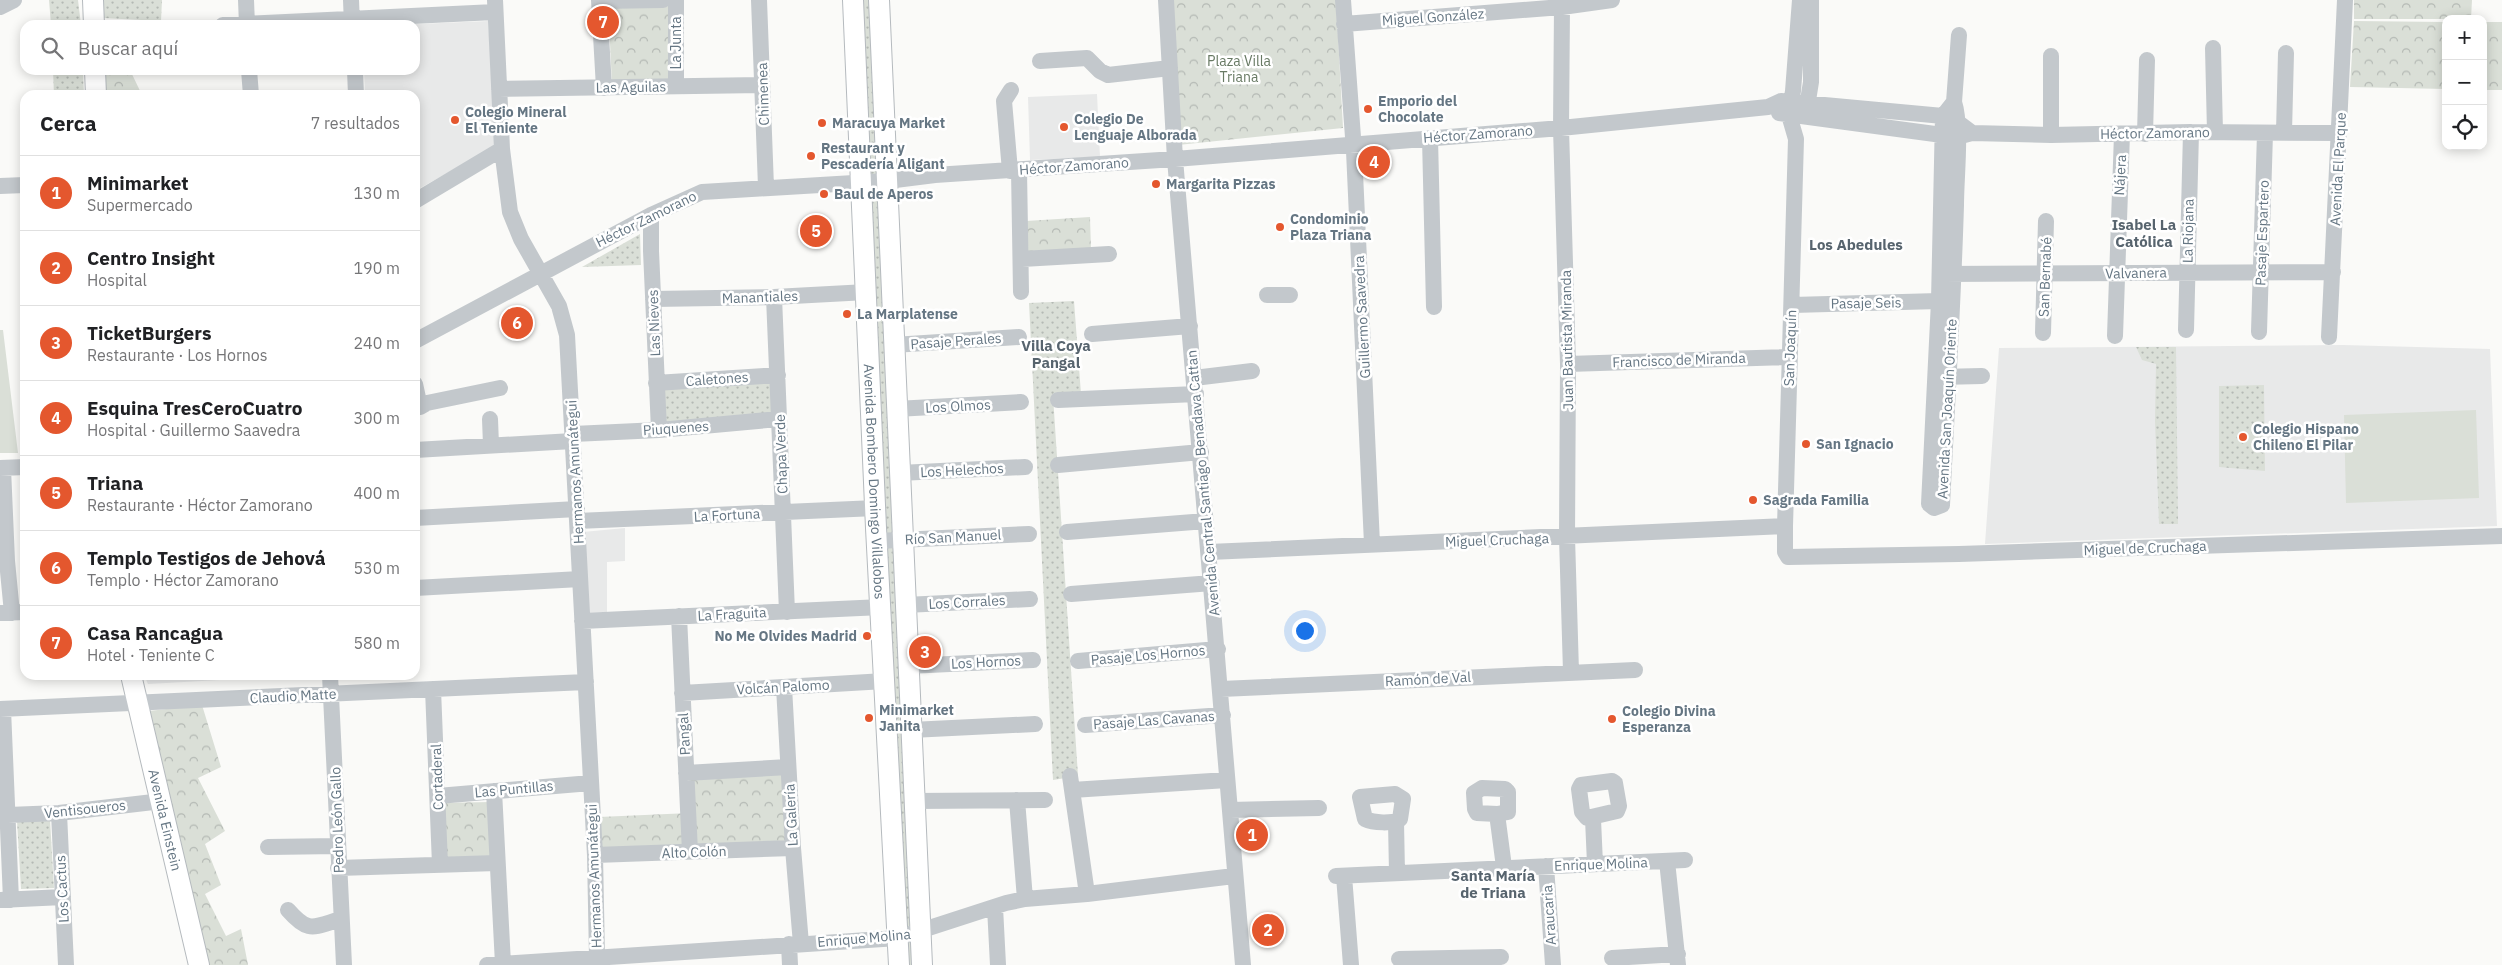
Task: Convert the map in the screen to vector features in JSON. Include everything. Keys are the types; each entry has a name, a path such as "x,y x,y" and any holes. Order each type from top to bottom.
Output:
{"main road":[{"path":"93,0 94,20"},
{"name":"Avenida Bombero Domingo Villalobos","path":"853,0 877,541 900,965"},
{"name":"Avenida Bombero Domingo Villalobos","path":"879,0 922,965"},
{"path":"95,75 96,90"},
{"name":"Avenida Einstein","path":"132,680 162,800 199,965"}],"street":[{"path":"0,7 14,0"},
{"path":"246,0 247,20"},
{"path":"351,0 352,20"},
{"path":"604,88 599,0 663,0"},
{"name":"La Junta","path":"676,0 676,86"},
{"name":"Chimenea","path":"759,0 766,187"},
{"name":"Avenida Central Santiago Benadava Cattan","path":"1166,0 1175,159 1218,649 1234,876 1243,965"},
{"name":"Guillermo Saavedra","path":"1343,0 1354,144 1372,544"},
{"name":"Miguel González","path":"1344,24 1562,7 1612,0"},
{"name":"San Joaquín","path":"1788,557 1785,552 1785,526 1796,138 1799,109 1800,0"},
{"name":"San Joaquín","path":"1799,109 1811,82 1811,0"},
{"name":"Avenida El Parque","path":"2329,337 2340,133 2344,0"},
{"path":"370,20 495,6"},
{"name":"Hermanos Amunátegui","path":"495,6 502,149 510,212 520,239 559,306 567,334 591,783 597,957"},
{"name":"Juan Bautista Miranda","path":"1562,7 1561,128 1568,364 1567,537 1571,672"},
{"name":"Avenida San Joaquín Oriente","path":"1946,274 1939,301 1942,377 1929,504 1934,508 1942,505 1942,377 1956,111 1954,102 1959,35"},
{"path":"2213,48 2215,132"},
{"path":"2284,132 2286,53"},
{"path":"2051,56 2051,135"},
{"path":"1040,61 1087,58 1100,71 1108,74 1170,68"},
{"path":"2145,134 2146,60"},
{"path":"250,75 251,90"},
{"path":"355,75 356,90"},
{"name":"Las Aguilas","path":"499,89 762,85"},
{"path":"1011,90 1004,101 1015,170 1022,259 1022,292"},
{"name":"Héctor Zamorano","path":"420,338 539,273 651,215 702,192 887,181 935,175 1175,159 1561,128 1768,107 1954,128 2051,135 2191,132 2340,133"},
{"name":"La Riojana","path":"2186,330 2191,132"},
{"name":"Pasaje Espartero","path":"2259,332 2265,133"},
{"name":"Nájera","path":"2115,336 2115,273 2122,134"},
{"path":"1430,138 1434,307"},
{"path":"420,198 502,149"},
{"path":"0,186 20,185"},
{"name":"Las Nieves","path":"651,215 659,430"},
{"name":"San Bernabé","path":"2043,333 2046,222"},
{"path":"1022,259 1110,254"},
{"name":"Valvanera","path":"1946,274 2333,272"},
{"name":"Manantiales","path":"653,299 774,297 867,292"},
{"path":"1267,296 1290,295"},
{"name":"Chapa Verde","path":"774,297 787,612"},
{"name":"Pasaje Seis","path":"1792,305 1939,301"},
{"path":"1092,334 1190,326"},
{"name":"Pasaje Perales","path":"893,345 1019,337"},
{"name":"Francisco de Miranda","path":"1568,364 1789,356"},
{"path":"1058,400 1195,386 1252,372"},
{"name":"Caletones","path":"656,383 778,375"},
{"path":"1942,377 1982,376"},
{"path":"420,409 427,403 500,388"},
{"name":"Los Olmos","path":"896,409 1021,402"},
{"path":"490,419 491,446"},
{"name":"Piuquenes","path":"420,450 491,446 779,420"},
{"path":"1058,465 1200,452"},
{"path":"12,612 3,561 2,468 20,467"},
{"name":"Los Helechos","path":"899,473 1025,467"},
{"name":"La Fortuna","path":"420,518 783,512 876,508"},
{"path":"1067,532 1206,520"},
{"name":"Miguel Cruchaga","path":"1209,552 1785,526"},
{"name":"Río San Manuel","path":"877,541 1029,534"},
{"name":"Miguel de Cruchaga","path":"1788,557 1960,554 2502,536"},
{"path":"420,588 580,579"},
{"path":"1071,594 1212,583"},
{"name":"Los Corrales","path":"905,605 1030,599"},
{"name":"La Fraguita","path":"582,621 882,607"},
{"name":"Pangal","path":"679,616 690,852"},
{"name":"Pasaje Los Hornos","path":"1078,661 1218,649"},
{"name":"Los Hornos","path":"908,666 1033,660"},
{"name":"Ramón de Val","path":"1221,689 1635,670"},
{"name":"Pedro León Gallo","path":"331,680 344,965"},
{"name":"Volcán Palomo","path":"682,693 885,681"},
{"name":"Claudio Matte","path":"2,709 586,682"},
{"name":"La Galería","path":"784,687 793,848 795,944 790,965"},
{"name":"Cortaderal","path":"433,689 440,865"},
{"path":"2,709 8,815 6,900 63,897"},
{"name":"Pasaje Las Cavanas","path":"1085,725 1222,715"},
{"path":"911,730 1035,724"},
{"path":"686,773 788,767"},
{"path":"1087,894 1071,783 1227,780"},
{"name":"Las Puntillas","path":"438,796 591,783"},
{"path":"494,791 497,863 495,965"},
{"name":"Ventisoueros","path":"8,815 59,812 162,800"},
{"path":"1018,800 1025,899"},
{"path":"914,801 1045,800"},
{"path":"1230,810 1319,808"},
{"name":"Los Cactus","path":"59,812 66,965"},
{"path":"1497,814 1504,867"},
{"path":"1592,818 1595,864"},
{"path":"1396,822 1397,873"},
{"path":"268,847 338,846"},
{"name":"Alto Colón","path":"594,855 793,848"},
{"name":"Enrique Molina","path":"1351,965 1340,876 1685,860"},
{"path":"1612,958 1678,959 1677,935 1672,921 1667,861"},
{"path":"338,868 497,863"},
{"name":"Araucaria","path":"1546,866 1552,965"},
{"name":"Enrique Molina","path":"495,965 898,938 1025,899 1087,894 1234,876"},
{"path":"995,907 998,965"},
{"path":"288,910 305,926 311,927 341,919"},
{"path":"1399,959 1425,962 1468,961 1501,957"}],"shaded area":[{"name":"Colegio Mineral El Teniente","path":"488,21 497,145 420,188 420,90 365,90 364,75 420,75 420,24"},
{"name":"Colegio De Lenguaje Alborada","path":"1097,94 1100,157 1030,160 1028,97"},
{"name":"Colegio Hispano Chileno El Pilar","path":"2343,345 2490,349 2497,526 1985,544 1999,348"},
{"path":"625,528 625,561 607,562 607,612 585,613 583,532"},
{"path":"146,680 220,680 148,684"}],"green space":[{"path":"49,0 78,0 80,20 51,20"},
{"path":"100,0 162,0 161,20 102,18"},
{"path":"857,0 875,0 919,965 901,965"},
{"name":"Plaza Villa Triana","path":"1161,0 1336,0 1343,128 1178,145"},
{"path":"2354,0 2472,0 2471,15 2442,15 2442,19 2354,19"},
{"path":"673,2 674,83 612,84 608,3"},
{"path":"2354,21 2442,22 2442,89 2350,87"},
{"path":"2487,22 2502,22 2502,90 2487,90"},
{"path":"53,75 83,75 84,90 54,90"},
{"path":"104,75 132,75 140,90 105,90"},
{"path":"1090,217 1091,250 1027,253 1026,221"},
{"path":"640,234 641,265 582,267"},
{"path":"1074,301 1081,394 1053,396 1078,776 1053,780 1029,303"},
{"path":"0,330 3,330 18,453 0,453"},
{"path":"2136,347 2176,347 2178,524 2159,524 2155,421 2156,364 2142,360"},
{"path":"774,379 775,415 660,423 659,387"},
{"path":"2264,385 2265,471 2219,467 2219,386"},
{"path":"2476,410 2479,498 2346,503 2344,415"},
{"path":"202,705 221,767 198,778 225,831 205,844 221,885 205,894 226,936 241,929 248,965 208,965 149,711"},
{"path":"785,772 788,843 601,852 599,817 690,813 689,776"},
{"path":"491,802 492,857 441,859 440,803"},
{"path":"50,820 54,888 21,889 17,821"}],"place":[{"name":"Casa Rancagua","path":"603,22"},
{"name":"Emporio del Chocolate","path":"1368,109"},
{"name":"Colegio Mineral El Teniente","path":"455,120"},
{"name":"Maracuya Market","path":"822,123"},
{"name":"Colegio De Lenguaje Alborada","path":"1064,127"},
{"name":"Restaurant y Pescadería Aligant","path":"811,156"},
{"name":"Esquina TresCeroCuatro","path":"1374,162"},
{"name":"Margarita Pizzas","path":"1156,184"},
{"name":"Baul de Aperos","path":"824,194"},
{"name":"Condominio Plaza Triana","path":"1280,227"},
{"name":"Triana","path":"816,231"},
{"name":"La Marplatense","path":"847,314"},
{"name":"Templo Testigos de Jehová","path":"517,323"},
{"name":"Colegio Hispano Chileno El Pilar","path":"2243,437"},
{"name":"San Ignacio","path":"1806,444"},
{"name":"Sagrada Familia","path":"1753,500"},
{"name":"No Me Olvides Madrid","path":"867,636"},
{"name":"TicketBurgers","path":"925,652"},
{"name":"Minimarket Janita","path":"869,718"},
{"name":"Colegio Divina Esperanza","path":"1612,719"},
{"name":"Minimarket","path":"1252,835"},
{"name":"Centro Insight","path":"1268,930"}],"district":[{"name":"Isabel La Católica","path":"2144,234"},
{"name":"Los Abedules","path":"1856,245"},
{"name":"Villa Coya Pangal","path":"1056,354"},
{"name":"Santa María de Triana","path":"1493,884"}]}
